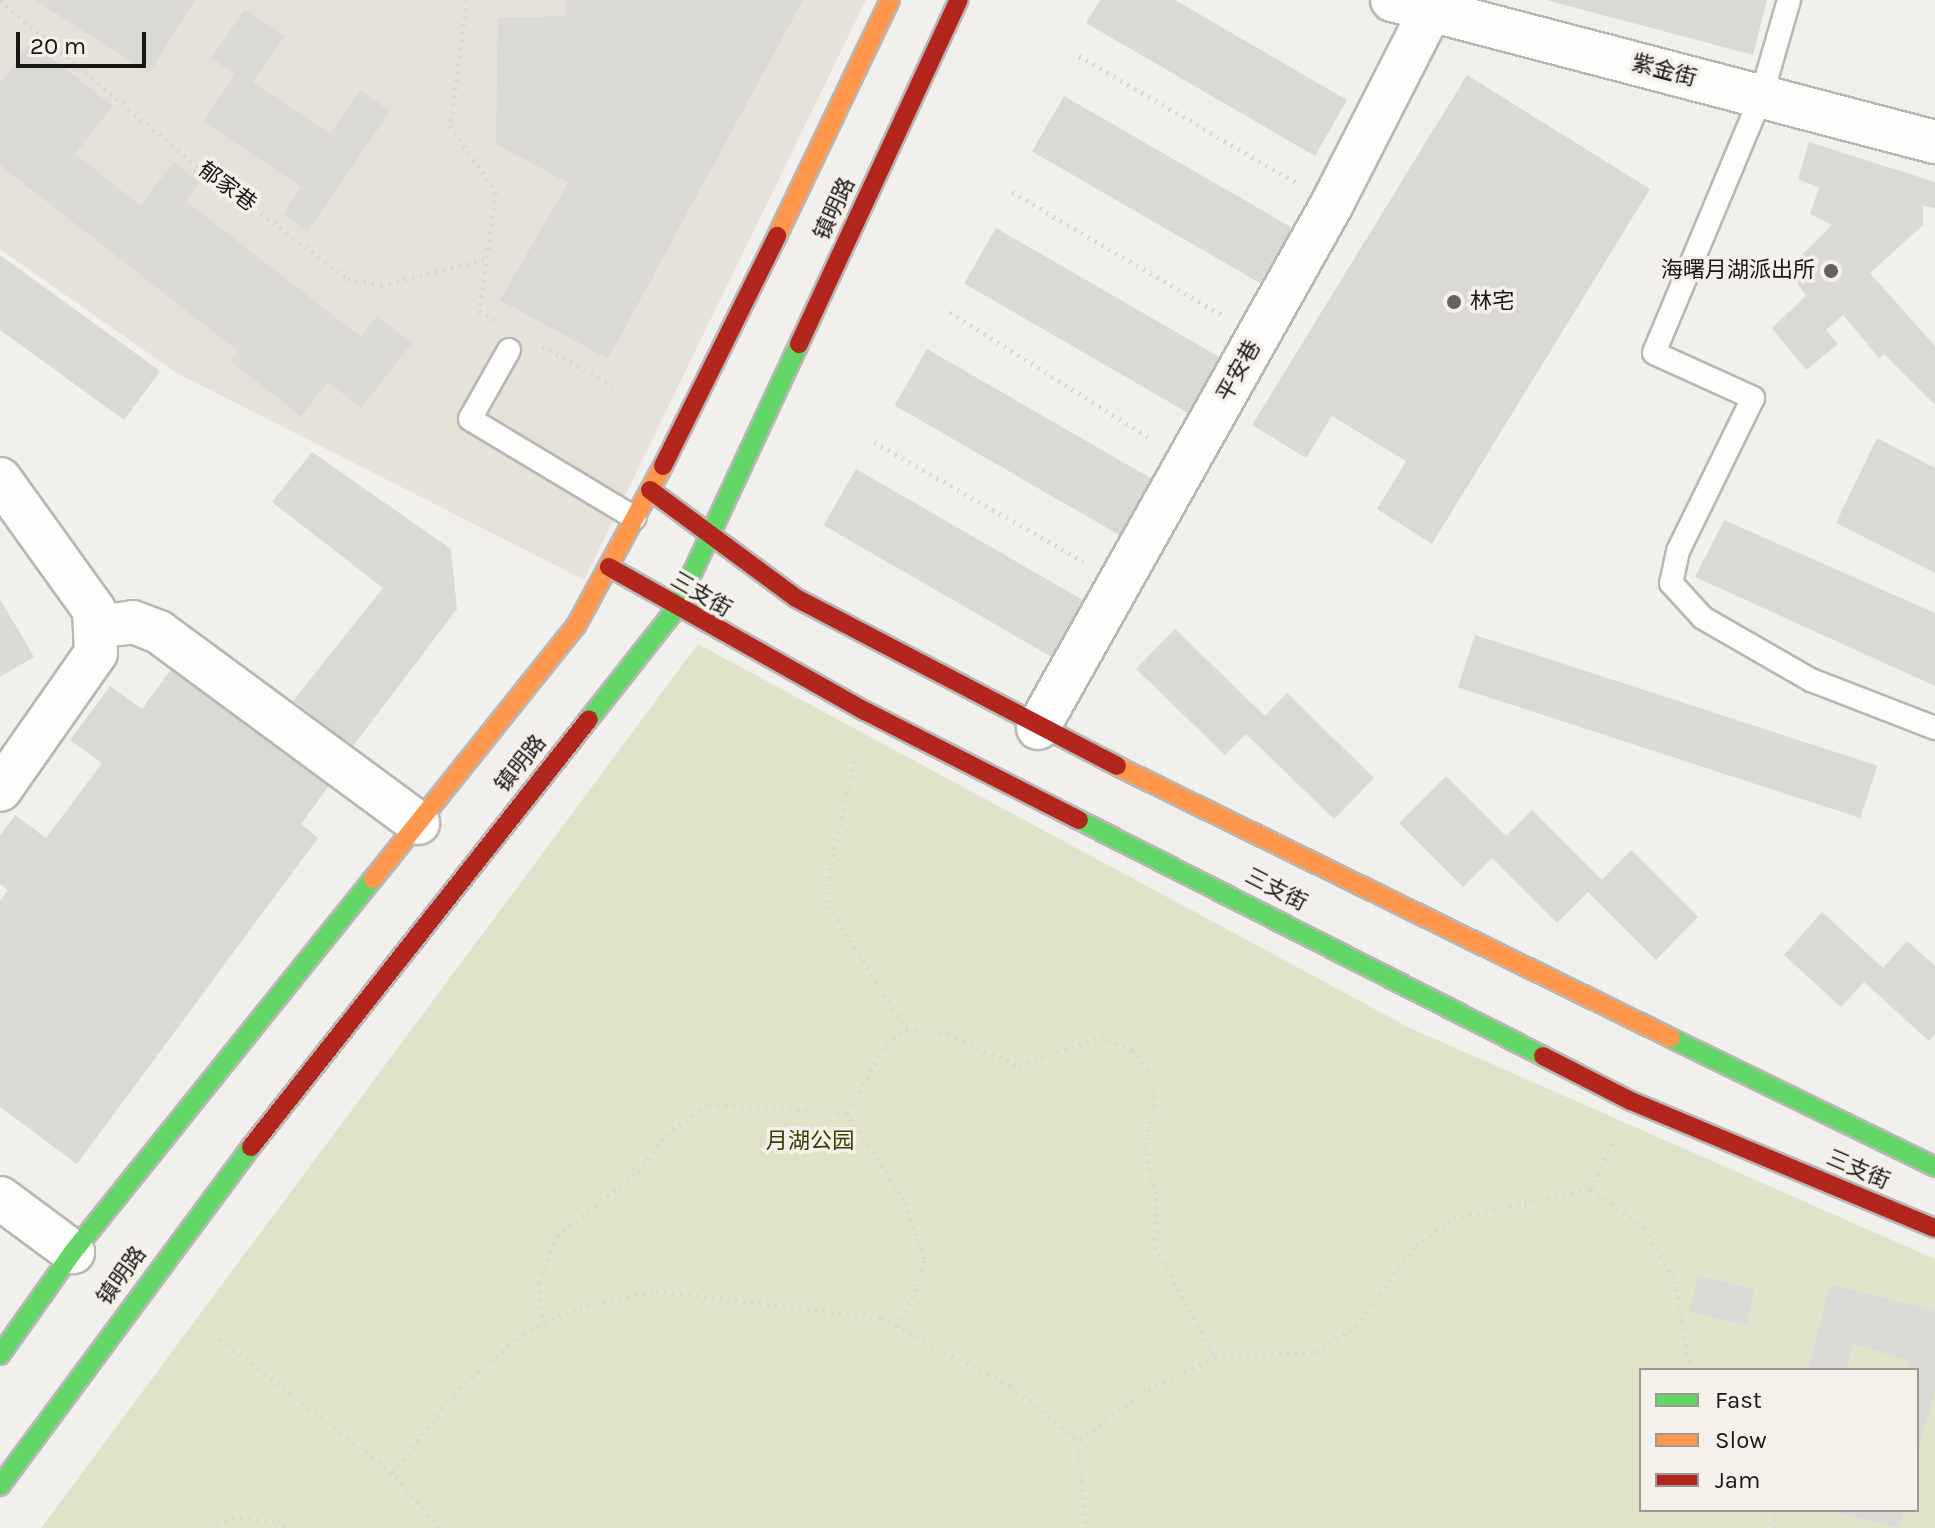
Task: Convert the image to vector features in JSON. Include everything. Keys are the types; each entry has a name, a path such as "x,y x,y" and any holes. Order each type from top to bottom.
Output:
{"main road":[{"name":"镇明路","path":"0,1355 73,1252 576,626 650,490 890,0"},
{"name":"镇明路","path":"0,1486 293,1090 675,610 712,537 959,0"},
{"name":"三支街","path":"650,490 796,598 1038,728 1935,1167"},
{"name":"三支街","path":"609,567 675,610 1631,1101 1935,1228"}],"street":[{"name":"紫金街","path":"1412,5 1935,142"},
{"name":"平安巷","path":"1038,728 1332,204 1412,5"},
{"path":"0,479 94,610 96,653 0,790"},
{"path":"95,627 133,622 159,632 418,823"},
{"path":"0,1198 73,1252"}],"lane":[{"path":"1789,0 1761,97 1654,353 1753,398 1678,551 1671,583 1703,618 1811,680 1935,728"},
{"path":"509,350 470,419 635,518"}],"path":[{"name":"郁家巷","path":"0,0 178,150 348,279 381,285 486,259 496,192 450,126 467,0"},
{"path":"1079,56 1332,204"},
{"path":"1012,192 1258,337"},
{"path":"950,312 1189,463"},
{"path":"874,442 1122,583"},
{"path":"858,744 830,868 829,906 906,1029"},
{"path":"847,1113 887,1043 906,1029 948,1034 1019,1066 1101,1037 1132,1050 1151,1073 1154,1106 1145,1145 1156,1198 1155,1247 1215,1357"},
{"path":"543,1324 539,1282 557,1236 638,1172 666,1134 709,1104 847,1113"},
{"path":"847,1113 904,1200 924,1258 918,1286 897,1326"},
{"path":"1591,1189 1618,1129"},
{"path":"1078,1441 1146,1391 1215,1357 1316,1352 1356,1326 1407,1255 1454,1218 1591,1189 1644,1228 1675,1281 1690,1368"},
{"path":"393,1473 454,1394 523,1333 580,1307 656,1291 881,1318 1011,1386 1078,1441 1086,1528"},
{"path":"220,1339 393,1473 438,1528"},
{"path":"210,1528 232,1518 277,1521 290,1528"}],"shaded area":[{"path":"0,0 866,0 584,580 175,372 0,249"}],"green space":[{"name":"月湖公园","path":"698,644 1410,1028 1935,1259 1935,1528 41,1528"}],"building":[{"path":"35,0 195,0 149,73"},
{"path":"566,0 803,0 608,359 500,300 568,183 496,144 498,18 566,16"},
{"path":"1100,0 1175,0 1347,100 1315,156 1086,23"},
{"path":"1546,0 1767,0 1753,55"},
{"path":"245,9 285,36 253,82 330,134 360,90 390,111 308,232 283,214 301,187 203,121 235,74 211,58"},
{"path":"31,42 113,106 75,154 140,205 174,162 199,183 186,201 361,337 377,316 412,343 361,408 328,382 301,416 230,361 238,351 0,165 0,83"},
{"name":"林宅","path":"1467,75 1650,189 1432,544 1377,509 1406,461 1332,416 1306,458 1252,425"},
{"path":"1064,96 1293,228 1261,283 1032,151"},
{"name":"海曙月湖派出所","path":"1809,142 1935,182 1935,208 1923,206 1923,225 1870,273 1935,346 1935,405 1884,354 1879,358 1843,315 1826,330 1838,344 1806,370 1772,328 1806,296 1788,269 1832,225 1810,214 1819,188 1798,179"},
{"path":"996,228 1225,360 1193,415 964,283"},
{"path":"0,255 160,371 124,420 0,330"},
{"path":"927,349 1155,480 1122,537 894,405"},
{"path":"1877,438 1935,468 1935,573 1836,523"},
{"path":"312,452 451,549 457,609 353,746 293,701 383,588 272,502"},
{"path":"856,469 1085,601 1052,657 824,525"},
{"path":"1724,520 1935,613 1935,686 1695,577"},
{"path":"0,599 34,657 0,677"},
{"path":"1175,629 1265,716 1287,693 1374,778 1334,819 1246,734 1225,755 1136,669"},
{"path":"1475,635 1877,766 1860,818 1458,687"},
{"path":"172,668 330,784 301,824 318,838 77,1164 0,1107 0,901 8,890 0,884 0,836 15,815 46,838 102,763 70,740 110,686 142,709"},
{"path":"1446,776 1506,836 1532,810 1602,880 1631,850 1698,917 1656,960 1588,892 1557,923 1492,858 1463,887 1399,823"},
{"path":"1822,912 1883,968 1907,941 1935,966 1935,1034 1929,1041 1864,982 1841,1007 1784,955"},
{"path":"1698,1276 1755,1289 1746,1325 1690,1312"},
{"path":"1831,1284 1935,1312 1935,1390 1919,1449 1919,1368 1907,1368 1909,1360 1853,1344 1847,1368 1809,1368"},
{"path":"1837,1512 1902,1512 1898,1528"}],"traffic: fast":[{"path":"589,719 675,610 799,344"},
{"path":"1079,820 1543,1056"},
{"path":"0,1355 73,1252 373,879"},
{"path":"1671,1038 1935,1167"},
{"path":"0,1486 251,1147"}],"traffic: slow":[{"path":"777,236 890,0"},
{"path":"373,879 576,626 663,466"},
{"path":"1117,766 1671,1038"}],"traffic: jam":[{"path":"799,344 959,0"},
{"path":"663,466 777,236"},
{"path":"650,490 796,598 1117,766"},
{"path":"609,567 865,711 1079,820"},
{"path":"251,1147 589,719"},
{"path":"1543,1056 1631,1101 1935,1228"}],"place":[{"name":"海曙月湖派出所","path":"1831,271"},
{"name":"林宅","path":"1454,302"}]}
